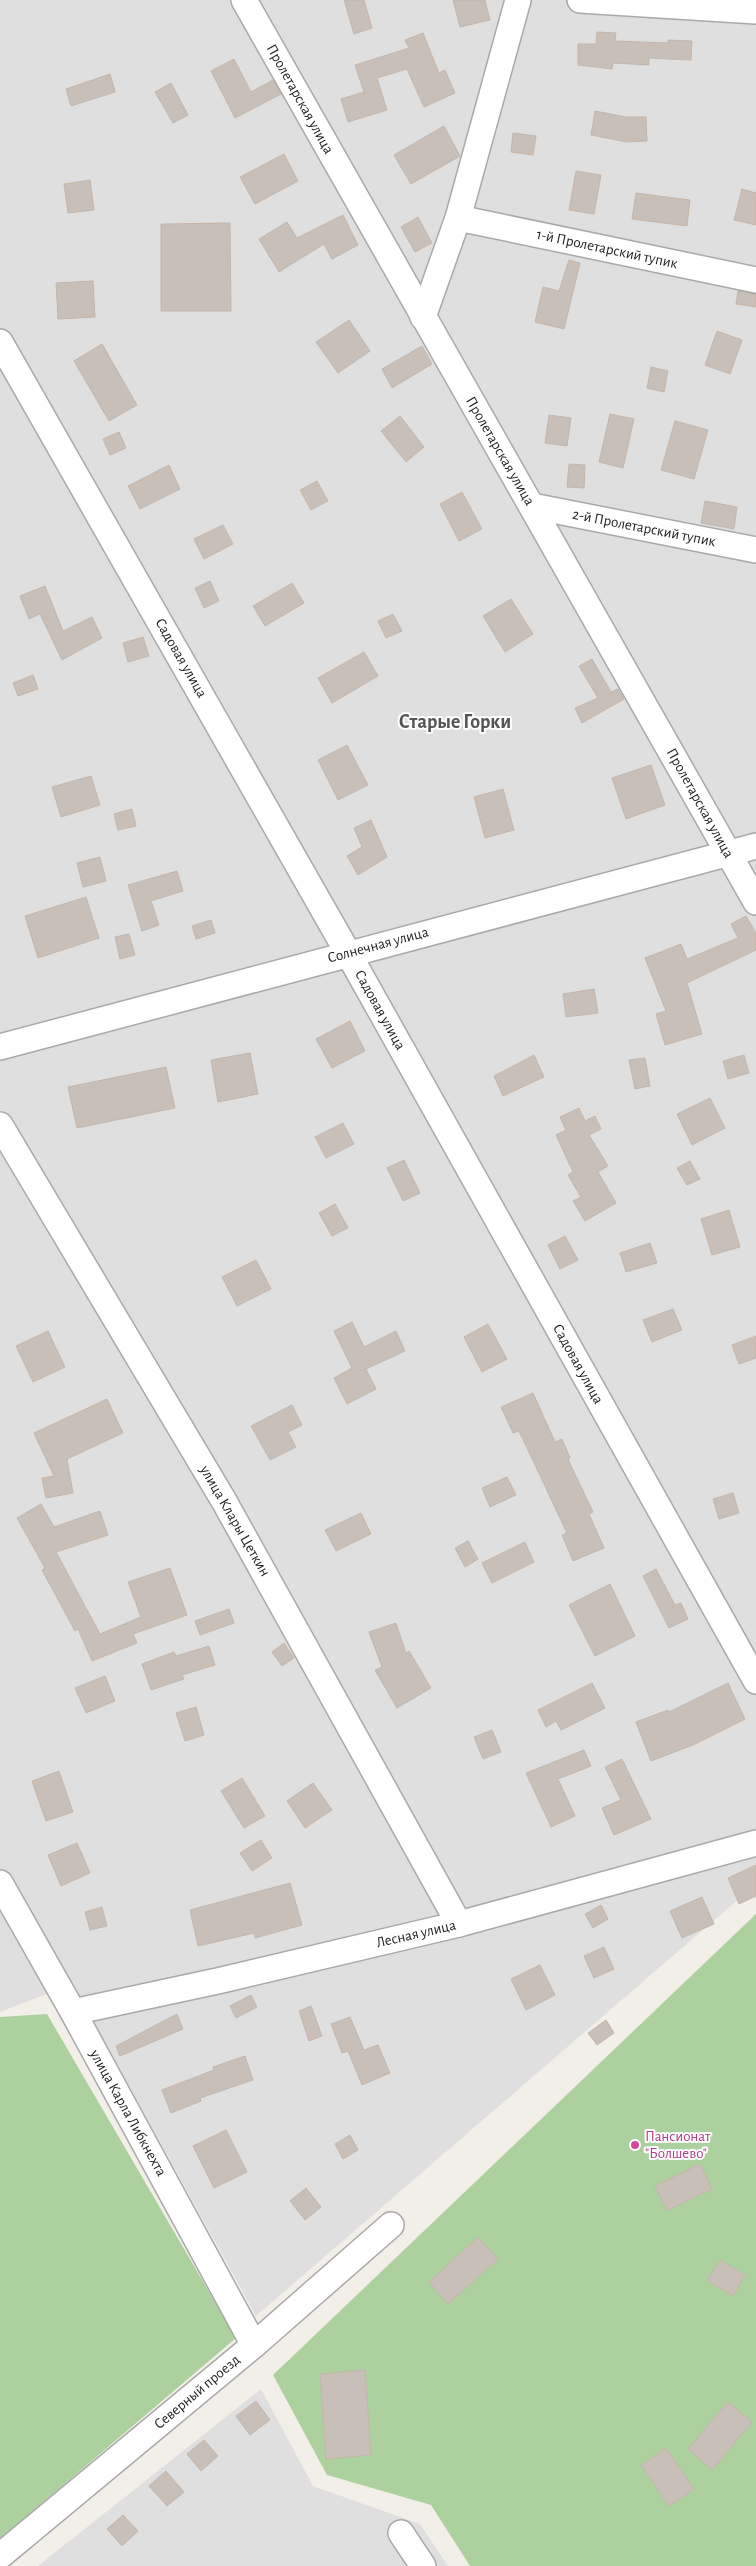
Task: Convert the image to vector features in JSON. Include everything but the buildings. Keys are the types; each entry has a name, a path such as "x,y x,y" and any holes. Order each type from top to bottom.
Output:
{"street":[{"name":"Пролетарская улица","path":"244,0 756,902"},
{"path":"423,317 458,218 518,0"},
{"path":"580,0 756,11"},
{"name":"1-й Пролетарский тупик","path":"458,218 756,280"},
{"name":"Садовая улица","path":"0,342 348,953 756,1681"},
{"name":"2-й Пролетарский тупик","path":"532,506 756,550"},
{"name":"Солнечная улица","path":"0,1047 756,846"},
{"name":"улица Клары Цеткин","path":"0,1125 224,1501 458,1924"},
{"name":"Лесная улица","path":"73,2012 222,1980 458,1924 756,1843"},
{"name":"улица Карла Либкнехта","path":"0,1883 73,2012 254,2345"},
{"name":"Северный проезд","path":"0,2556 254,2345 391,2225"},
{"path":"401,2533 423,2566"}],"shaded area":[{"path":"0,0 756,0 756,1884 256,2316 73,1984 0,2012"},
{"path":"261,2389 313,2486 420,2524 448,2566 38,2566"}],"green space":[{"name":"Пансионат \"Болшево\"","path":"756,1914 756,2566 470,2566 431,2505 327,2475 273,2375"},
{"path":"47,2014 236,2338 0,2539 0,2017"}],"place":[{"name":"Пансионат \"Болшево\"","path":"635,2145"}],"district":[{"name":"Старые Горки","path":"455,722"}]}
